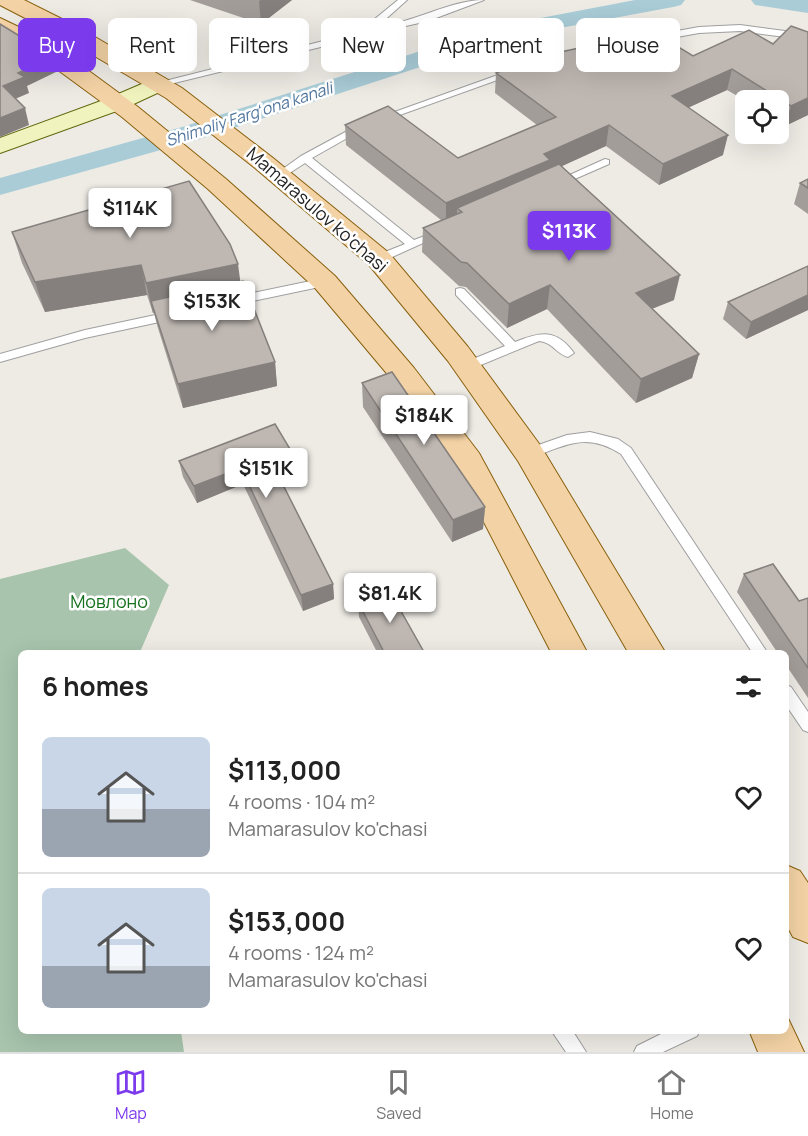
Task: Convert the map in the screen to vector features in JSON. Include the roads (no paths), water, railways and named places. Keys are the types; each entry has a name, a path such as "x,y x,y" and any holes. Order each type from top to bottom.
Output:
{"main road":[{"name":"Mamarasulov ko'chasi","path":"7,0 70,32 166,88 271,169 379,260 467,366 529,453 646,650"},
{"path":"0,25 40,46 124,107 217,184 325,282 404,375 468,461 569,650"},
{"path":"789,890 808,922"},
{"path":"773,1034 782,1052"}],"street":[{"path":"0,147 124,107 166,88"}],"lane":[{"path":"381,18 403,0"},
{"path":"406,25 480,0"},
{"path":"680,34 740,28 808,37"},
{"path":"166,88 321,45"},
{"path":"271,169 305,158 360,127 431,100 517,72"},
{"path":"305,158 413,245"},
{"path":"541,190 605,162"},
{"path":"379,260 445,231"},
{"path":"222,304 325,282"},
{"path":"460,292 513,347"},
{"path":"0,358 85,334 188,311"},
{"path":"467,366 538,337 553,339 568,353"},
{"path":"529,453 578,437 596,436 612,440 626,451 759,650"},
{"path":"789,696 808,725"},
{"path":"563,1034 577,1052"},
{"path":"643,1052 682,1034"}],"waterway":[{"name":"Shimoliy Fargʻona kanali","path":"0,187 191,133 507,31 673,0"},
{"name":"Shimoliy Fargʻona kanali","path":"763,0 808,6"}],"park label":[{"name":"Мовлоно","path":"109,602"}]}
